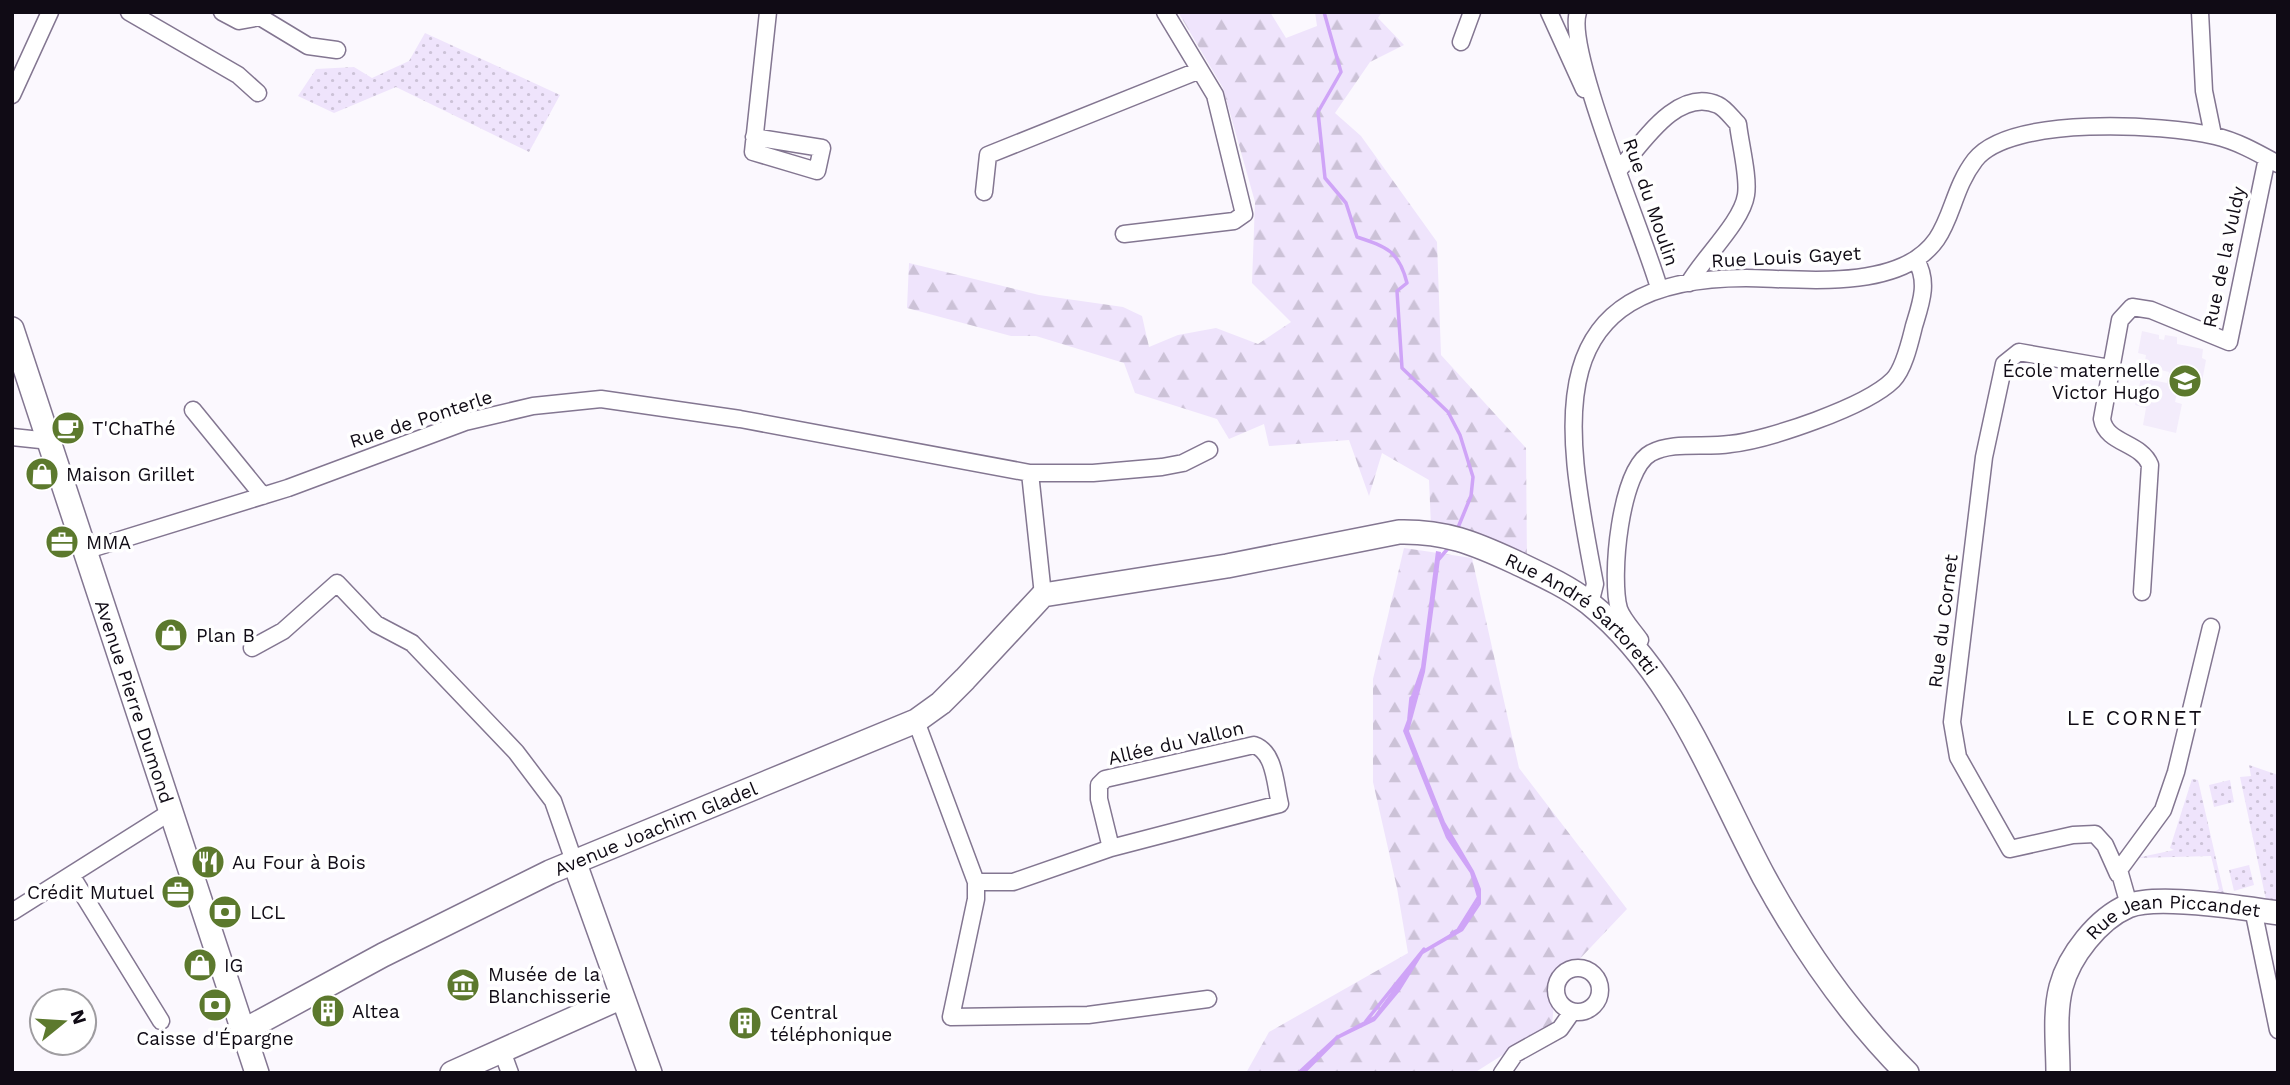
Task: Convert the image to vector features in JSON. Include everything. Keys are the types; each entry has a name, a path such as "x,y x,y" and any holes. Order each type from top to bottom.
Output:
{"street":[{"path":"12,95 50,12"},
{"path":"129,12 237,75 258,93"},
{"path":"222,12 239,21 260,17 308,46 337,50"},
{"path":"754,137 768,12"},
{"path":"1124,234 1234,220 1244,214 1215,95 1166,12"},
{"path":"1461,42 1472,12"},
{"name":"Rue du Moulin","path":"1549,12 1604,129"},
{"path":"2200,12 2204,91 2213,135"},
{"name":"Rue du Moulin","path":"1577,16 1579,44 1604,129 1659,288"},
{"path":"984,192 988,155 1200,70"},
{"path":"1618,171 1672,112 1694,100 1718,105 1738,124 1746,196 1732,223 1700,263 1689,283"},
{"name":"Rue Louis Gayet","path":"1590,604 1595,584 1573,449 1579,370 1586,352 1606,320 1630,300 1659,288 1689,283 1743,278 1811,281 1886,272 1916,260 1938,241 1961,183 1976,159 2008,139 2074,127 2118,125 2213,135 2272,161"},
{"name":"Rue de la Vuldy","path":"2142,592 2151,480 2146,454 2110,434 2103,426 2110,368 2120,320 2132,307 2151,310 2229,342 2272,161"},
{"path":"1646,661 1645,646 1623,618 1618,601 1619,530 1632,475 1641,461 1665,447 1751,441 1821,417 1879,391 1895,379 1919,313 1924,290 1924,273 1916,260"},
{"name":"Avenue Pierre Dumond","path":"12,329 257,1073"},
{"name":"Rue du Cornet","path":"2110,368 2019,352 2004,363 1984,457 1952,722 1958,757 2010,849 2073,835 2095,834 2105,845 2118,874"},
{"name":"Rue de Ponterle","path":"84,551 262,496 465,422 533,406 601,399 740,419 1030,473 1093,473 1162,467 1183,463 1209,450"},
{"path":"193,410 262,496"},
{"path":"12,438 50,441"},
{"path":"1030,473 1043,595"},
{"name":"Rue André Sartoretti","path":"1043,595 1227,566 1399,532 1458,538 1569,589 1590,604 1646,661 1679,710 1765,879 1788,917 1851,1013 1907,1073"},
{"path":"252,648 283,631 337,583 376,624 411,643 516,752 553,801 650,1073"},
{"name":"Avenue Joachim Gladel","path":"243,1031 383,955 574,861 875,741 916,721 941,703 1043,595"},
{"path":"2129,905 2118,874 2163,810 2176,772 2211,627"},
{"path":"916,721 976,882 976,899 951,1017 1087,1015 1208,999"},
{"name":"Allée du Vallon","path":"976,882 1013,882 1111,848 1280,804 1269,756 1264,748 1254,745 1105,779 1099,785 1099,799 1111,848"},
{"path":"12,912 172,811"},
{"path":"77,872 161,1021"},
{"name":"Rue Jean Piccandet","path":"2058,1073 2058,1007 2067,968 2102,925 2129,905 2163,902 2278,913"},
{"path":"2253,909 2278,1030"},
{"path":"452,1073 622,997"},
{"path":"1502,1073 1515,1054 1560,1030 1572,1012"},
{"path":"502,1051 510,1073"}],"shaded area":[{"name":"École maternelle Victor Hugo","path":"2142,331 2159,335 2159,339 2164,340 2165,335 2177,337 2177,344 2203,349 2202,358 2206,360 2201,387 2179,383 2175,402 2182,404 2176,433 2143,425 2146,408 2135,405 2141,378 2167,383 2169,372 2144,366 2146,355 2138,353"},
{"path":"1436,551 1441,552 1425,672 1409,731 1445,822 1474,871 1481,889 1481,904 1463,931 1423,954 1400,991 1375,1021 1338,1039 1302,1073 1296,1073 1336,1036 1374,1016 1421,951 1460,928 1478,901 1470,873 1446,838 1403,731 1421,667"}],"green space":[{"path":"1178,12 1270,12 1286,38 1317,26 1315,12 1382,12 1378,18 1404,45 1370,62 1335,113 1361,136 1437,242 1441,355 1526,448 1527,566 1475,533 1431,526 1429,480 1382,453 1369,496 1349,440 1269,446 1264,424 1229,439 1217,419 1135,393 1124,363 1036,336 1011,336 907,308 909,263 1039,295 1123,307 1142,316 1149,347 1178,335 1216,328 1258,344 1291,322 1252,283 1255,202 1223,88"},
{"path":"425,33 560,95 529,152 396,87 334,113 298,96 316,69 354,67 372,78 409,61"},
{"path":"1404,548 1472,558 1519,768 1627,909 1556,984 1552,1024 1474,1073 1246,1073 1269,1032 1408,953 1397,888 1373,782 1373,679"},
{"path":"2249,765 2278,775 2276,900 2266,900 2240,777 2251,776"},
{"path":"2192,779 2198,780 2224,894 2211,894 2219,889 2211,856 2136,858 2174,850 2170,848"},
{"path":"2230,780 2234,802 2214,807 2209,785"},
{"path":"2249,865 2254,885 2234,891 2229,870"}],"waterway":[{"path":"1324,12 1341,72 1318,112 1325,178 1346,203 1357,237 1390,252 1404,272 1407,283 1397,291 1402,368 1448,412 1460,435 1473,477 1471,496 1457,530"},
{"path":"1439,559 1450,546"},
{"path":"1409,718 1411,698"},
{"path":"1452,933 1458,930 1478,898"},
{"path":"1366,1021 1424,949"},
{"path":"1303,1073 1333,1043"}],"place":[{"name":"École maternelle Victor Hugo","path":"2185,381"},
{"name":"T'ChaThé","path":"68,428"},
{"name":"Maison Grillet","path":"42,474"},
{"name":"MMA","path":"62,542"},
{"name":"Plan B","path":"171,635"},
{"name":"Au Four à Bois","path":"208,862"},
{"name":"Crédit Mutuel","path":"178,892"},
{"name":"LCL","path":"225,912"},
{"name":"IG","path":"200,965"},
{"name":"Musée de la Blanchisserie","path":"463,985"},
{"name":"Caisse d'Épargne","path":"215,1005"},
{"name":"Altea","path":"328,1011"},
{"name":"Central téléphonique","path":"745,1023"}],"district":[{"name":"LE CORNET","path":"2135,717"}]}
